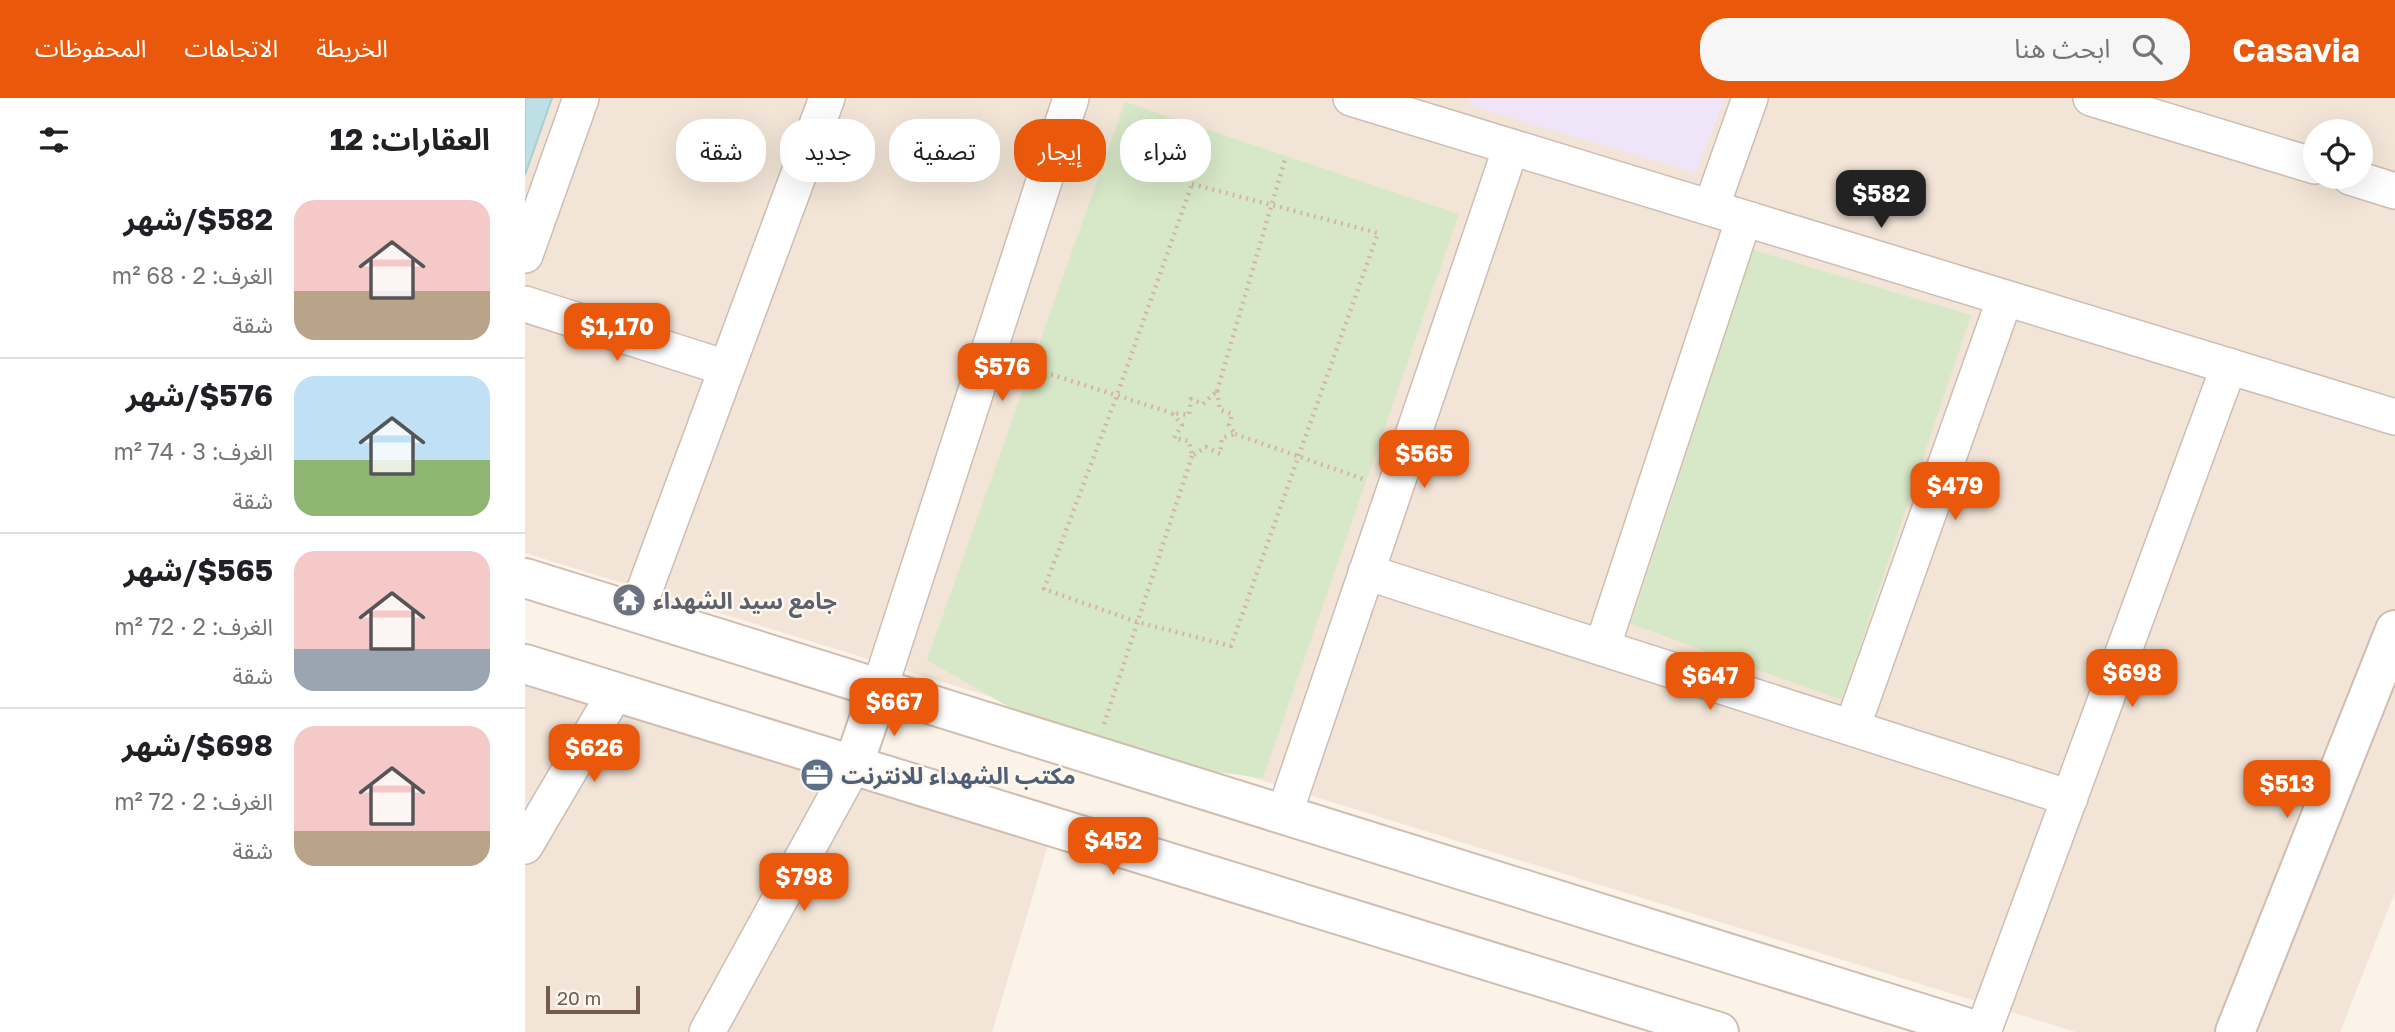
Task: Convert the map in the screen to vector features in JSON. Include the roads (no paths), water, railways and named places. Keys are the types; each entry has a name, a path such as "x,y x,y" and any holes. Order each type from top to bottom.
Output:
{"main road":[{"path":"525,578 1284,815 1926,1024 1982,1032"},
{"path":"2235,1032 2395,630"},
{"path":"525,664 1719,1032"},
{"path":"853,766 879,690"}],"street":[{"path":"525,254 581,98"},
{"path":"636,613 827,98"},
{"path":"879,690 1071,98"},
{"path":"1351,98 2395,417"},
{"path":"1711,208 1750,98"},
{"path":"2091,98 2303,162"},
{"path":"1284,815 1511,147"},
{"path":"2373,184 2395,191"},
{"path":"1602,648 1744,218"},
{"path":"1852,728 2005,298"},
{"path":"525,304 726,368"},
{"path":"1982,1032 2229,366"},
{"path":"1366,572 2070,798"},
{"path":"525,846 615,693"},
{"path":"707,1032 853,766"}],"water":[{"path":"525,98 552,98 525,175"}],"place":[{"name":"جامع سيد الشهداء","path":"629,600"},
{"name":"مكتب الشهداء للانترنت","path":"817,775"}]}
